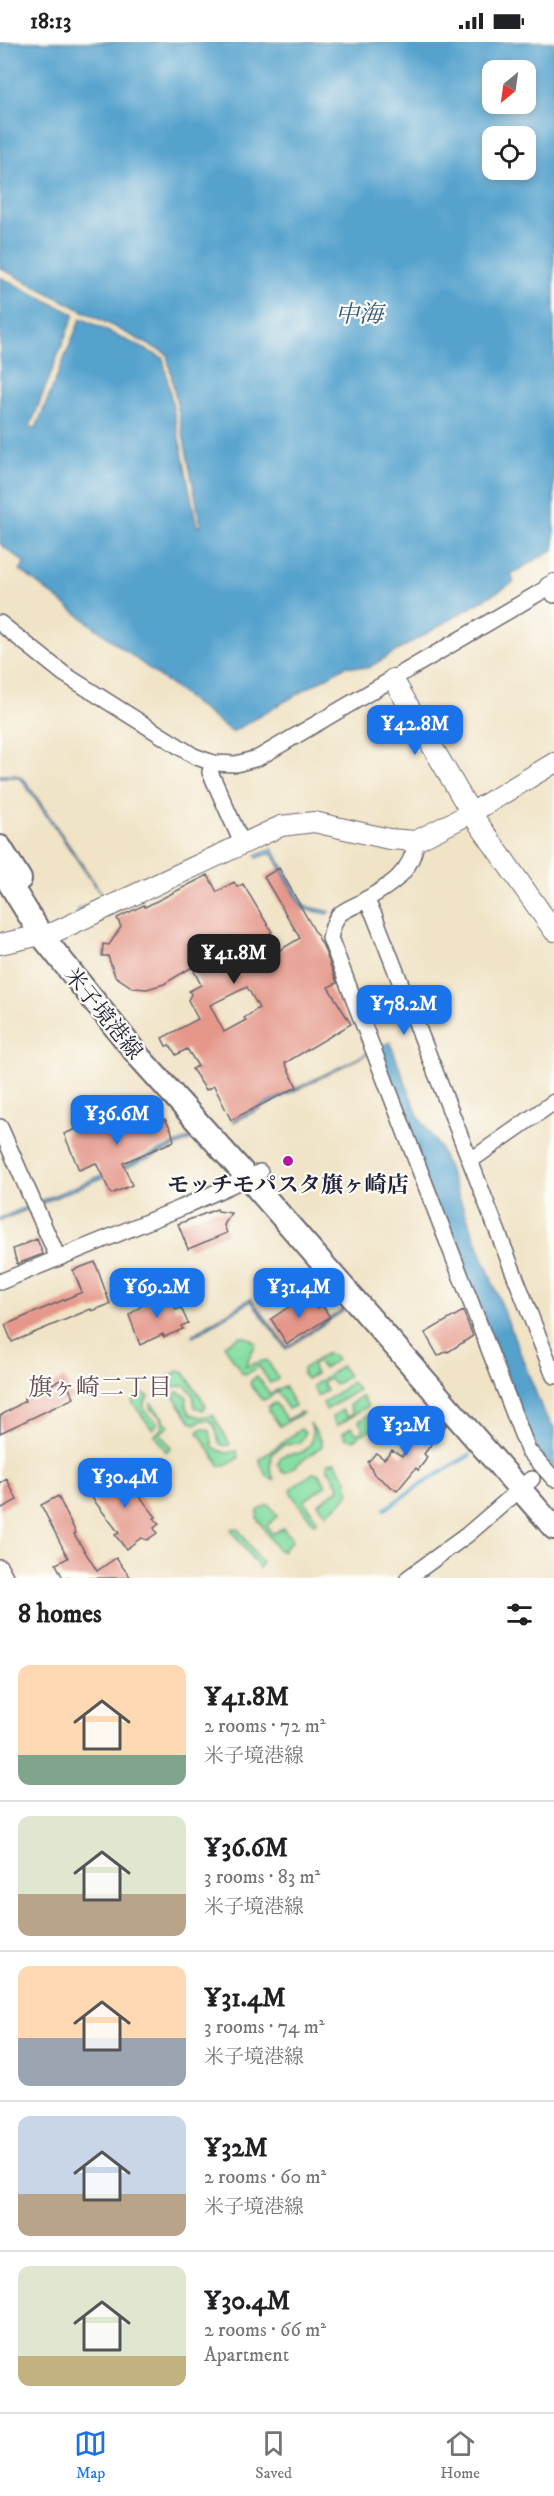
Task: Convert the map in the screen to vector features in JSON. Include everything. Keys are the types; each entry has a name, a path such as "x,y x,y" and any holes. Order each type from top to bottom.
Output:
{"main road":[{"name":"米子境港線","path":"0,847 48,934"},
{"name":"米子境港線","path":"0,868 48,934 89,978 254,1175 554,1504"},
{"name":"米子境港線","path":"536,1482 554,1528"}],"street":[{"path":"0,623 64,674 185,751 213,763 236,764 258,758 552,589"},
{"path":"393,679 471,813 554,931"},
{"path":"213,763 210,772 242,843"},
{"path":"0,944 48,934 280,826 314,822 389,839 416,841 471,813 554,763"},
{"path":"408,1578 536,1482 528,1450 330,938 339,914 366,899 405,872 414,856 416,841"},
{"path":"366,899 554,1376"},
{"path":"470,1161 554,1102"},
{"path":"0,1127 58,1258"},
{"path":"0,1282 254,1175"},
{"path":"0,1567 6,1578"}],"green space":[{"path":"240,1336 249,1338 256,1344 245,1366 267,1360 277,1380 270,1383 259,1366 247,1374 242,1373 224,1345"},
{"path":"327,1353 335,1356 337,1360 324,1368 317,1362 312,1366 316,1374 306,1379 303,1369"},
{"path":"341,1366 348,1376 335,1385 329,1378 323,1382 327,1391 317,1396 313,1386"},
{"path":"178,1371 183,1371 206,1405 203,1410 195,1407 193,1394 185,1385 168,1388 165,1384 166,1378"},
{"path":"257,1376 270,1394 284,1386 295,1406 288,1409 277,1392 264,1400 261,1399 250,1384"},
{"path":"352,1382 358,1390 326,1410 323,1403"},
{"path":"178,1392 187,1397 186,1405 191,1414 201,1417 213,1415 230,1444 227,1446 220,1444 216,1429 211,1422 207,1420 195,1424 191,1422 174,1397"},
{"path":"142,1393 149,1396 144,1402 144,1411 157,1422 152,1429 132,1402"},
{"path":"362,1396 368,1406 337,1426 332,1417 342,1410 348,1417 353,1413 349,1405"},
{"path":"151,1403 169,1426 160,1433 171,1448 166,1452 155,1435 161,1429 162,1422 160,1416 150,1409"},
{"path":"275,1403 287,1420 300,1412 303,1413 280,1426 268,1410 269,1406"},
{"path":"372,1412 375,1426 354,1440 346,1438 343,1433 351,1427 357,1434 363,1430 359,1421"},
{"path":"310,1423 322,1442 322,1446 287,1472 282,1472 278,1464 281,1457 300,1453 308,1448 312,1436"},
{"path":"202,1428 210,1431 213,1448 226,1453 237,1451 238,1458 225,1466 220,1466 198,1432"},
{"path":"301,1429 305,1433 300,1443 283,1445 272,1454 270,1468 274,1480 271,1479 264,1471 260,1459"},
{"path":"335,1462 347,1480 349,1493 326,1514 318,1504 340,1488 327,1467 328,1463"},
{"path":"313,1473 319,1474 326,1485 304,1501 317,1520 314,1524 290,1492 292,1488"},
{"path":"267,1505 277,1516 267,1526 272,1534 283,1528 293,1540 282,1551 277,1549 257,1518 258,1511"},
{"path":"238,1529 262,1563 259,1568 231,1530"}],"water":[{"name":"中海","path":"0,42 554,42 554,549 511,574 514,582 368,668 346,666 232,732 20,570 25,563 0,544 0,277 74,314 30,427 36,428 80,320 83,319 163,358 197,526 201,525 167,354 0,268"},
{"path":"0,775 16,775 24,779 105,898 77,910 103,897 22,780 16,777 0,777"},
{"path":"273,849 304,906 329,911 328,914 302,909 274,856 269,854 257,858 256,855"},
{"path":"390,1042 418,1116 440,1148 543,1411 554,1428 554,1470 537,1452 478,1301 369,1053 234,1122 232,1120"},
{"path":"192,1137 194,1139 0,1221 0,1218"},
{"path":"251,1298 287,1347 344,1308 345,1310 286,1349 251,1301 193,1337 192,1335"}],"building":[{"path":"279,868 323,946 337,983 328,987 351,1024 285,1063 297,1087 231,1120 214,1086 206,1090 192,1069 198,1066 187,1049 176,1055 169,1045 166,1046 162,1038 198,1019 188,1000 191,994 189,991 201,985 192,967 164,984 147,989 133,988 115,976 108,956 102,956 103,944 109,945 121,927 117,918 144,905 145,907 208,875 217,892 234,882 237,887 243,884 272,932 267,935 277,952 300,938 264,877","holes":["247,987 259,1008 244,1018 246,1020 224,1032 210,1005"]},
{"path":"158,1111 162,1121 165,1119 171,1129 174,1141 123,1163 132,1185 111,1194 96,1163 79,1170 64,1134 110,1115 116,1128"},
{"path":"217,1209 231,1213 224,1225 227,1233 188,1249 178,1224"},
{"path":"37,1239 43,1254 17,1264 13,1249"},
{"path":"95,1262 110,1304 92,1311 91,1309 12,1342 5,1325 82,1292 73,1270"},
{"path":"167,1292 176,1310 181,1308 188,1323 181,1326 183,1329 164,1337 163,1334 140,1345 129,1315 144,1304 143,1301"},
{"path":"305,1296 317,1308 322,1305 330,1317 287,1344 271,1319"},
{"path":"463,1311 473,1336 438,1356 425,1333"},
{"path":"64,1378 74,1398 0,1433 0,1416 25,1401 24,1398"},
{"path":"434,1415 446,1425 424,1454 427,1457 425,1461 418,1470 416,1468 397,1491 374,1474 368,1462 376,1453 384,1459 392,1450 402,1456"},
{"path":"119,1470 159,1524 154,1528 157,1533 147,1540 141,1538 126,1549 115,1535 119,1533 92,1498 95,1496 90,1490"},
{"path":"7,1479 17,1500 0,1509 0,1483"},
{"path":"58,1496 76,1533 74,1534 97,1571 116,1558 131,1578 63,1578 56,1564 68,1558 41,1505"}],"waterway":[{"path":"385,1509 470,1455"}],"place":[{"name":"モッチモパスタ旗ヶ崎店","path":"288,1161"}],"district":[{"name":"旗ヶ崎二丁目","path":"100,1387"}]}
